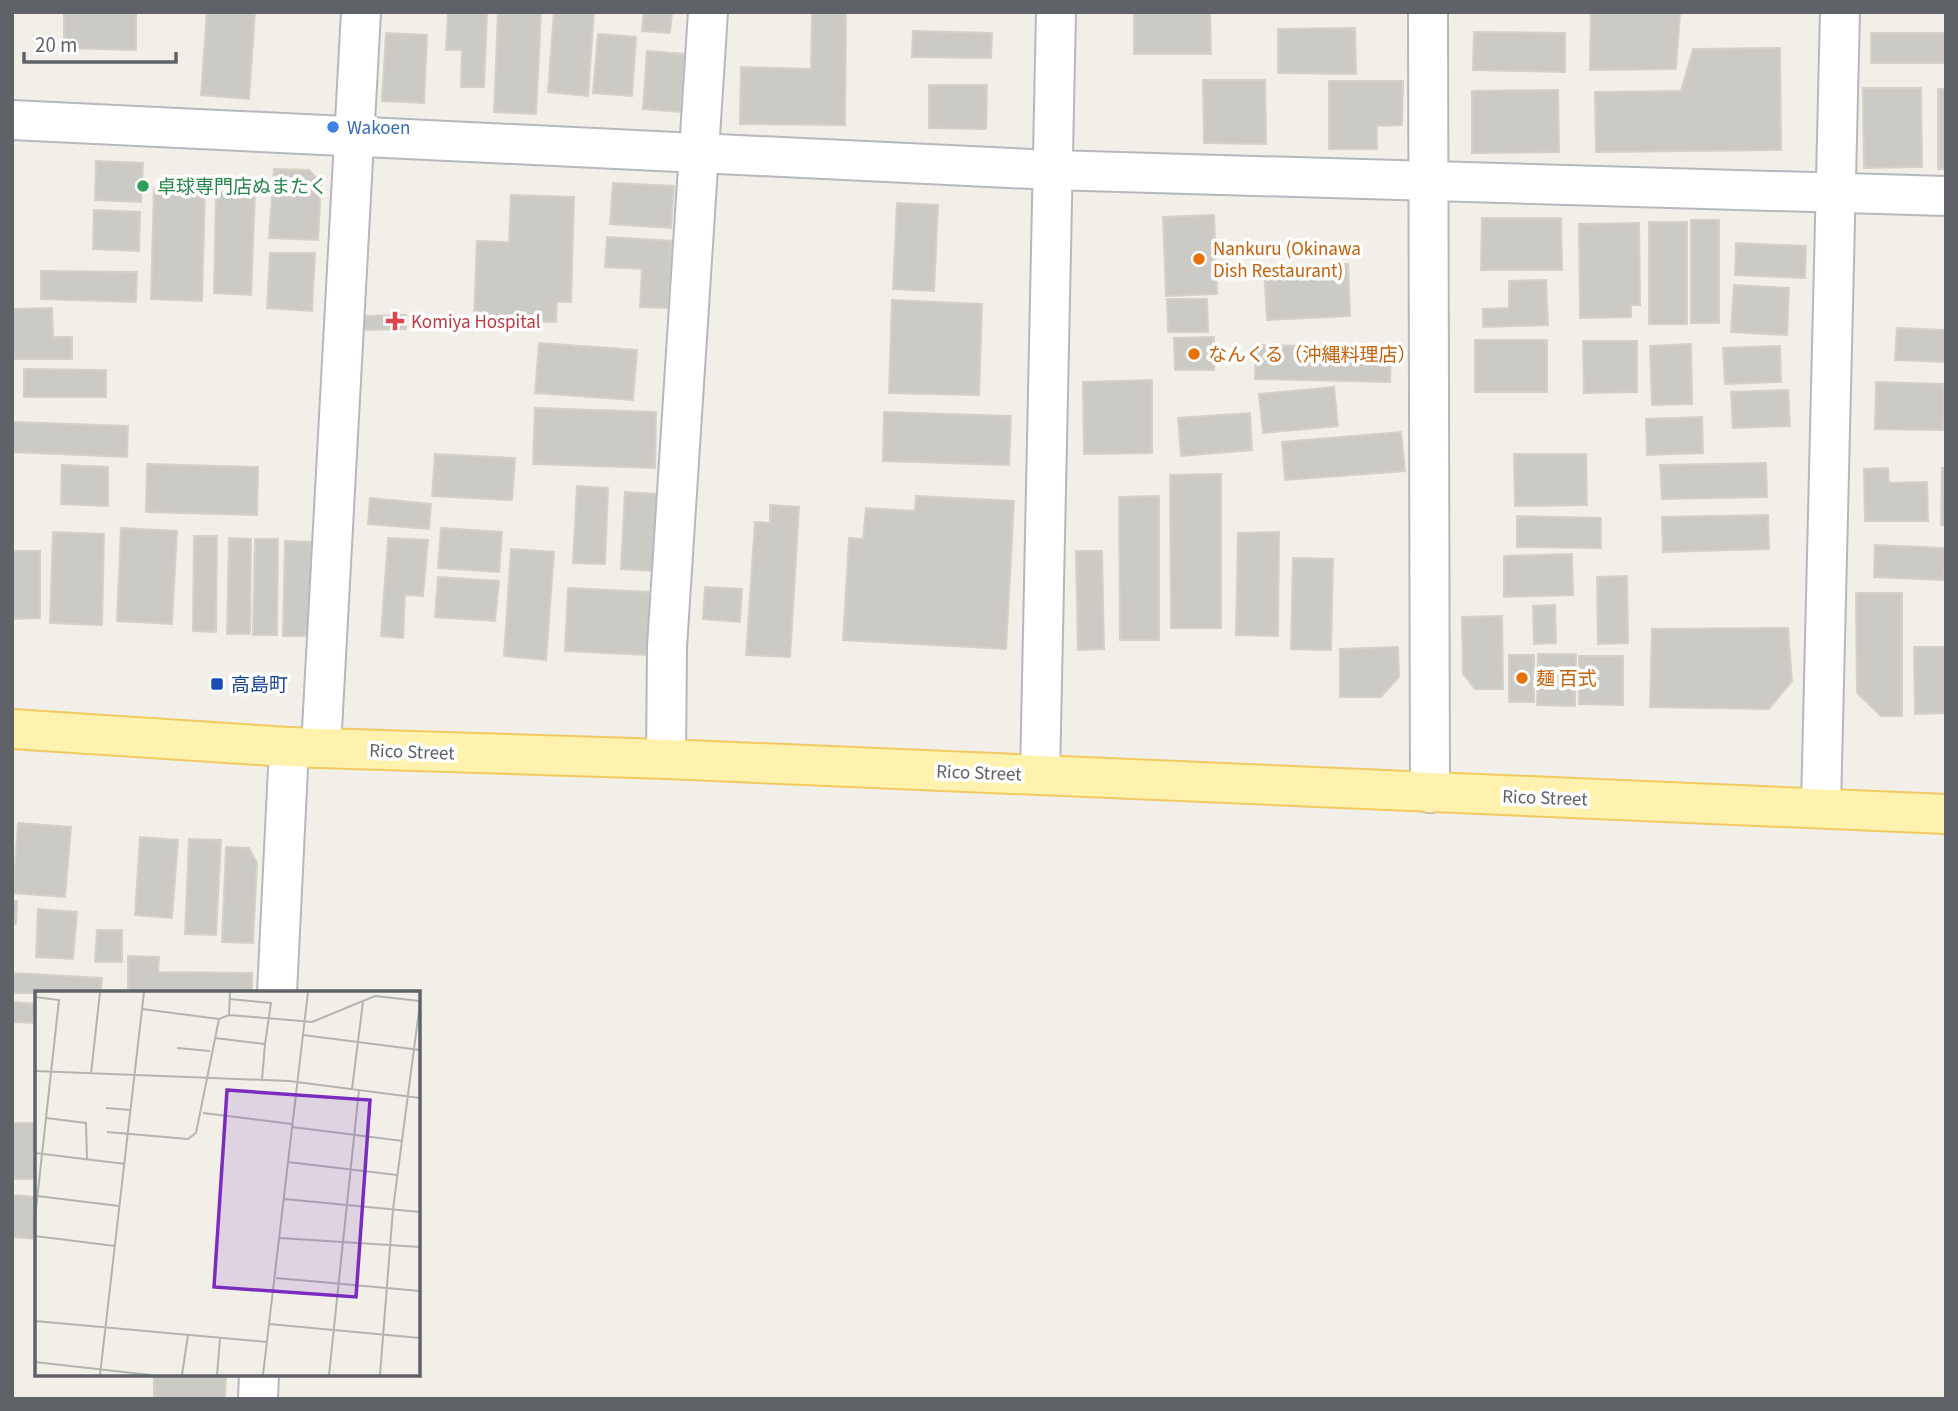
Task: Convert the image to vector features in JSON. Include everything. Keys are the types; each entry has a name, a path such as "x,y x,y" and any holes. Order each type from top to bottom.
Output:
{"main road":[{"name":"Rico Street","path":"12,729 305,747 666,759 1946,814"}],"street":[{"path":"277,991 305,747 355,138 361,12"},
{"path":"666,759 667,647 708,12"},
{"path":"1040,775 1056,12"},
{"path":"1427,12 1430,180 1430,793"},
{"path":"1821,807 1840,12"},
{"path":"12,120 1052,170 1946,196"},
{"path":"258,1399 259,1376"}],"building":[{"path":"64,12 136,12 136,50 64,48"},
{"path":"207,12 255,12 249,99 201,95"},
{"path":"448,12 487,12 484,87 461,87 462,50 446,50"},
{"path":"498,12 541,12 536,114 494,112"},
{"path":"554,12 594,12 588,96 548,92"},
{"path":"644,12 672,12 670,33 642,31"},
{"path":"812,12 846,12 845,125 740,124 741,67 811,69"},
{"path":"1134,12 1210,12 1211,54 1134,54"},
{"path":"1591,12 1680,12 1676,69 1590,70"},
{"path":"1355,28 1356,74 1278,73 1278,29"},
{"path":"913,31 992,33 991,58 912,57"},
{"path":"1474,32 1565,33 1565,72 1473,70"},
{"path":"386,33 427,35 424,103 382,101"},
{"path":"1871,33 1946,33 1946,63 1871,63"},
{"path":"598,34 636,37 632,96 593,93"},
{"path":"1780,48 1781,150 1596,152 1595,92 1681,91 1693,49"},
{"path":"647,51 685,54 681,112 643,109"},
{"path":"1203,80 1265,80 1266,144 1204,143"},
{"path":"1329,81 1403,81 1402,125 1377,126 1377,149 1329,149"},
{"path":"929,85 987,85 986,129 929,128"},
{"path":"1863,88 1921,88 1922,167 1864,168"},
{"path":"1938,89 1946,89 1946,169 1938,169"},
{"path":"1558,90 1559,152 1472,153 1472,91"},
{"path":"96,161 143,163 141,202 95,200"},
{"path":"274,169 309,170 321,183 318,240 269,238"},
{"path":"613,183 674,186 671,228 610,224"},
{"path":"154,188 205,190 202,301 151,299"},
{"path":"216,192 255,193 251,295 214,293"},
{"path":"511,195 574,197 571,302 557,302 556,322 474,319 477,241 509,242"},
{"path":"897,203 938,205 934,291 893,289"},
{"path":"94,210 140,212 139,251 93,249"},
{"path":"1214,215 1217,294 1166,296 1163,217"},
{"path":"1482,218 1561,218 1562,270 1481,270"},
{"path":"1691,220 1719,220 1719,323 1691,323"},
{"path":"1649,222 1687,222 1687,324 1649,324"},
{"path":"1639,223 1640,305 1631,305 1631,317 1580,318 1579,224"},
{"path":"607,237 672,241 668,308 640,307 642,269 605,267"},
{"path":"1736,243 1806,246 1805,278 1735,275"},
{"path":"270,253 315,253 312,311 267,308"},
{"path":"1348,264 1350,316 1267,320 1264,267"},
{"path":"41,271 137,272 136,302 41,299"},
{"path":"1546,280 1548,325 1483,327 1483,309 1509,308 1509,281"},
{"path":"1734,285 1789,288 1787,335 1731,332"},
{"path":"1167,299 1207,299 1208,332 1168,332"},
{"path":"892,300 982,304 979,395 889,393"},
{"path":"52,308 53,337 72,337 72,359 12,359 12,309"},
{"path":"406,315 406,329 361,330 360,316"},
{"path":"1897,328 1946,330 1946,362 1895,360"},
{"name":"なんくる（沖縄料理店）","path":"1214,337 1214,370 1175,370 1174,338"},
{"path":"1475,340 1547,340 1547,392 1475,392"},
{"path":"1583,341 1637,341 1637,392 1584,393"},
{"path":"539,343 637,350 633,400 535,393"},
{"path":"1691,344 1692,404 1652,405 1650,346"},
{"path":"1256,345 1391,348 1390,382 1255,379"},
{"path":"1780,346 1781,382 1725,384 1723,348"},
{"path":"24,369 106,370 106,397 24,397"},
{"path":"1152,380 1152,453 1084,454 1083,382"},
{"path":"1876,382 1944,384 1943,430 1875,429"},
{"path":"1334,387 1338,426 1263,433 1259,394"},
{"path":"1788,390 1790,426 1733,428 1731,392"},
{"path":"535,408 656,412 655,468 533,464"},
{"path":"884,412 1011,416 1009,465 883,461"},
{"path":"1250,413 1252,450 1181,456 1178,418"},
{"path":"1702,417 1703,453 1647,455 1646,419"},
{"path":"12,422 128,426 127,457 12,452"},
{"path":"1401,432 1405,471 1285,480 1282,442"},
{"path":"435,454 515,458 512,500 432,496"},
{"path":"1514,454 1586,454 1587,505 1515,506"},
{"path":"1766,463 1767,497 1662,499 1660,465"},
{"path":"147,464 258,467 257,515 146,512"},
{"path":"62,465 108,467 108,506 61,504"},
{"path":"1888,468 1889,483 1927,482 1928,521 1865,521 1864,469"},
{"path":"1942,468 1946,468 1946,525 1941,525"},
{"path":"1221,474 1221,628 1171,628 1170,475"},
{"path":"577,486 608,488 605,564 573,563"},
{"path":"625,492 657,494 653,571 621,569"},
{"path":"916,496 1014,501 1006,649 843,640 849,538 863,539 866,508 915,511"},
{"path":"1159,496 1159,640 1120,640 1119,497"},
{"path":"370,498 431,504 429,529 368,524"},
{"path":"770,505 799,507 790,657 746,655 755,522 770,523"},
{"path":"1768,515 1769,549 1663,552 1662,517"},
{"path":"1517,516 1601,518 1601,548 1517,547"},
{"path":"121,528 177,531 172,624 117,621"},
{"path":"441,528 502,532 499,572 438,568"},
{"path":"53,532 104,534 102,625 50,623"},
{"path":"1279,532 1278,636 1236,635 1238,533"},
{"path":"194,536 217,536 216,632 193,631"},
{"path":"229,538 251,539 250,634 227,634"},
{"path":"388,538 428,540 423,596 405,595 403,638 381,636"},
{"path":"255,539 278,539 277,635 253,635"},
{"path":"285,541 312,542 310,636 283,636"},
{"path":"1875,545 1945,548 1944,580 1874,577"},
{"path":"511,549 554,552 546,660 504,656"},
{"path":"12,551 40,551 40,618 12,619"},
{"path":"1076,551 1102,551 1104,649 1078,650"},
{"path":"1572,554 1573,595 1504,597 1504,556"},
{"path":"1293,558 1333,559 1331,650 1291,649"},
{"path":"1627,576 1628,643 1598,644 1597,577"},
{"path":"438,577 499,581 495,621 435,617"},
{"path":"705,587 742,589 740,622 703,619"},
{"path":"568,588 650,592 647,655 565,651"},
{"path":"1856,593 1902,593 1902,716 1881,716 1857,693"},
{"path":"1555,605 1556,643 1534,644 1533,606"},
{"path":"1502,616 1503,689 1475,689 1463,674 1462,617"},
{"path":"1788,628 1792,681 1769,709 1650,707 1652,629"},
{"path":"1398,647 1399,677 1381,697 1340,697 1340,649"},
{"path":"1914,647 1946,647 1946,713 1915,714"},
{"path":"1538,654 1576,654 1575,706 1537,705"},
{"name":"麺 百式","path":"1509,655 1534,655 1534,702 1509,702"},
{"path":"1579,656 1623,656 1623,705 1579,704"},
{"path":"18,823 71,827 65,897 13,893"},
{"path":"140,837 178,840 172,918 135,915"},
{"path":"189,839 221,840 216,935 185,934"},
{"path":"226,847 249,848 257,863 253,943 222,942"},
{"path":"12,901 17,901 16,924 12,924"},
{"path":"38,909 77,912 73,959 36,957"},
{"path":"97,930 122,930 122,962 95,962"},
{"path":"128,956 159,957 158,972 252,973 252,991 128,991"},
{"path":"12,973 102,978 101,991 12,993"},
{"path":"12,1002 35,1004 35,1023 12,1022"},
{"path":"12,1123 35,1123 35,1179 12,1179"},
{"path":"12,1195 35,1197 35,1239 12,1237"},
{"path":"154,1376 226,1376 225,1399 154,1399"}],"place":[{"name":"Wakoen","path":"333,127"},
{"name":"卓球専門店ぬまたく","path":"143,186"},
{"name":"Nankuru (Okinawa Dish Restaurant)","path":"1199,259"},
{"name":"Komiya Hospital","path":"395,321"},
{"name":"なんくる（沖縄料理店）","path":"1194,354"},
{"name":"麺 百式","path":"1522,678"},
{"name":"高島町","path":"217,684"}]}
